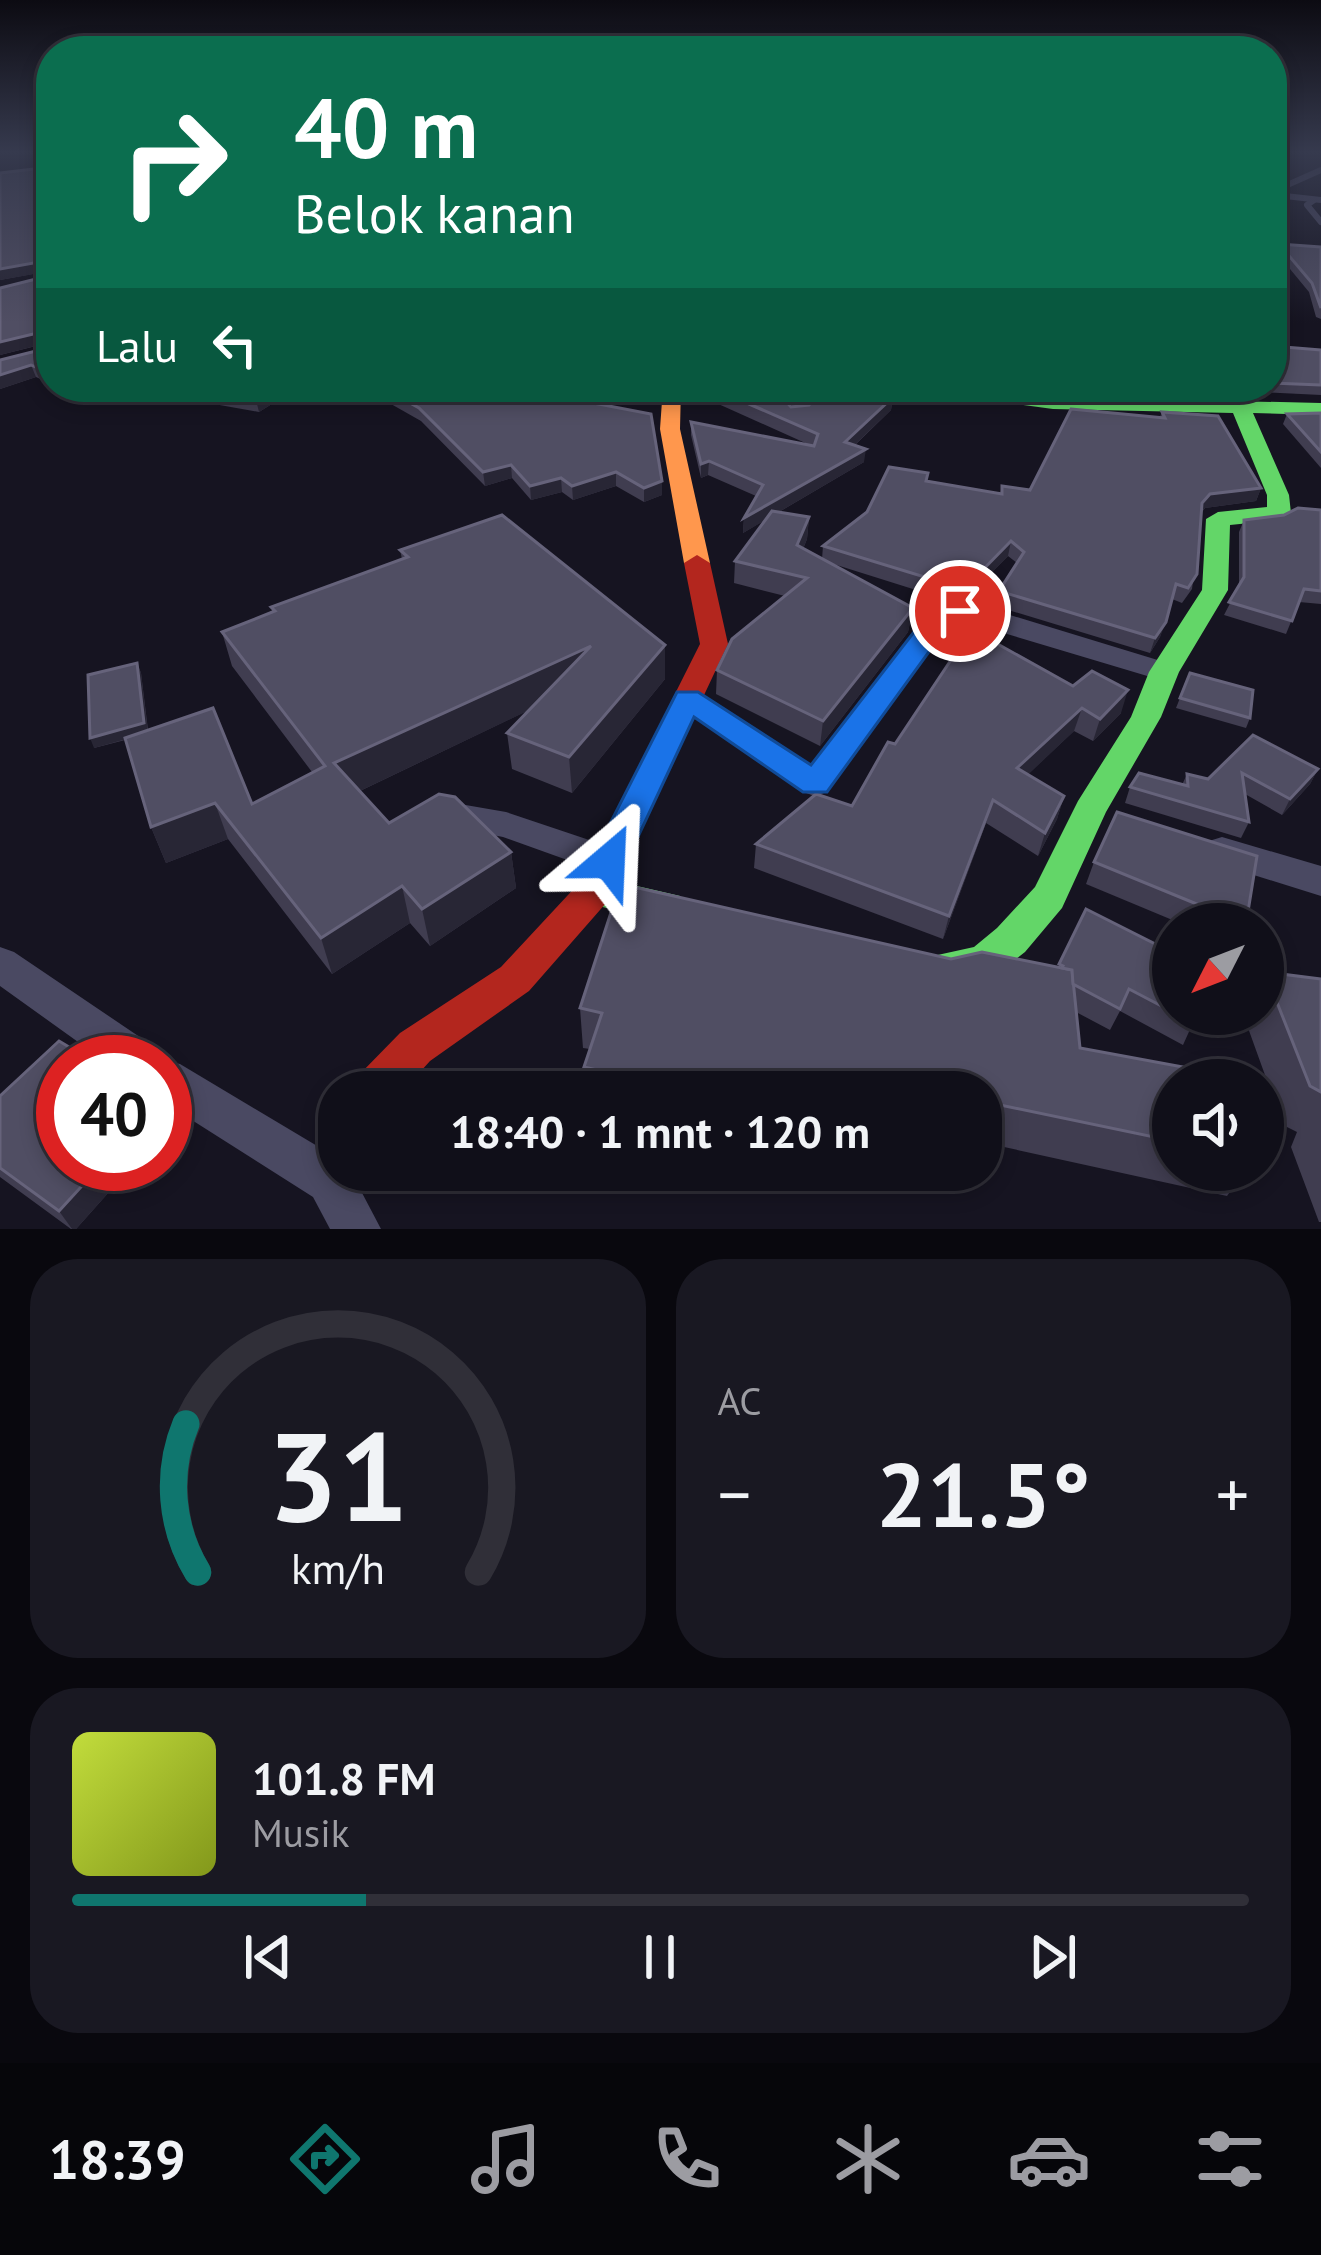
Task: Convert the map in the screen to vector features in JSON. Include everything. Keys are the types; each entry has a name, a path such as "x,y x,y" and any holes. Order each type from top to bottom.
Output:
{"main road":[{"path":"393,1071 415,1047 515,980 602,876 714,644 670,429 671,402"},
{"path":"1036,402 1321,409"},
{"path":"918,964 941,969 983,962 1011,940 1049,897 1090,810 1146,717 1164,672 1214,590 1218,519 1280,513 1279,496 1240,407"},
{"path":"602,876 687,912"}],"street":[{"path":"797,411 805,402"},
{"path":"688,699 815,784 934,625 955,612 974,613 1164,672"},
{"path":"1090,810 1132,823"},
{"path":"454,816 506,825 602,876"},
{"path":"1195,842 1321,881"},
{"path":"0,964 102,1035"},
{"path":"192,1094 318,1162"},
{"path":"342,1191 356,1229"}],"building":[{"path":"0,208 36,208 36,263 0,269"},
{"path":"1287,245 1321,247 1321,308 1312,283 1287,253"},
{"path":"36,279 36,333 0,342 0,288"},
{"path":"1287,347 1321,350 1321,385 1287,384"},
{"path":"36,351 36,367 0,375 0,360"},
{"path":"408,402 588,402 651,414 662,481 644,488 616,472 572,486 561,478 530,486 511,465 483,472"},
{"path":"744,402 787,402 791,407 812,402 888,402 845,442 866,449 744,518 763,485 709,461 701,464 691,422 814,446 818,434"},
{"path":"1071,409 1165,418 1162,412 1218,416 1261,488 1210,494 1202,503 1197,574 1188,588 1176,584 1166,622 1155,638 999,591 1024,552 1011,541 967,586 823,546 867,512 889,467 928,473 926,481 1002,494 1002,486 1030,490"},
{"path":"1321,413 1321,452 1287,414"},
{"path":"1298,508 1321,510 1321,591 1304,589 1292,621 1229,602 1244,577 1244,520 1284,515"},
{"path":"772,511 809,517 797,545 913,608 823,721 717,670 732,639 807,578 735,561"},
{"path":"502,515 665,645 569,757 507,733 591,646 334,763 389,823 439,794 455,797 511,852 422,909 402,886 321,938 215,803 151,827 125,738 213,708 252,804 325,766 222,632 275,611 271,607 408,557 400,550"},
{"path":"965,639 984,649 994,642 1073,686 1092,671 1128,690 1100,719 1082,708 1017,768 1064,796 1045,833 993,800 949,916 756,844 816,794 852,806 888,742 895,744"},
{"path":"137,663 144,723 90,738 88,675"},
{"path":"1190,673 1253,690 1250,718 1180,698"},
{"path":"1253,735 1318,769 1290,799 1242,773 1249,822 1130,787 1139,773 1188,786 1187,774 1208,779"},
{"path":"1117,812 1257,856 1249,903 1194,903 1094,862"},
{"path":"634,887 951,959 982,952 1072,970 1080,1048 1152,1061 1152,1137 1002,1105 1002,1071 601,1071 584,1067 602,1013 580,1008 617,894 631,896"},
{"path":"1086,909 1152,942 1152,1001 1129,989 1120,1009 1073,984 1072,970 1059,964"},
{"path":"1284,974 1321,979 1321,1092 1310,1086 1284,1020"},
{"path":"36,1062 36,1191 77,1191 59,1211 0,1168 0,1096"}],"traffic: fast":[{"path":"1046,402 1321,409"},
{"path":"947,968 983,962 1011,940 1049,897 1090,810 1146,717 1164,672 1215,590 1218,519 1279,513 1278,495 1240,407"},
{"path":"594,891 667,907"}],"traffic: slow":[{"path":"671,402 670,429 697,563"}],"traffic: jam":[{"path":"393,1071 415,1047 515,979 594,891 714,644 697,563"}],"route":[{"path":"609,861 688,699 815,784 934,625 960,611"}]}
